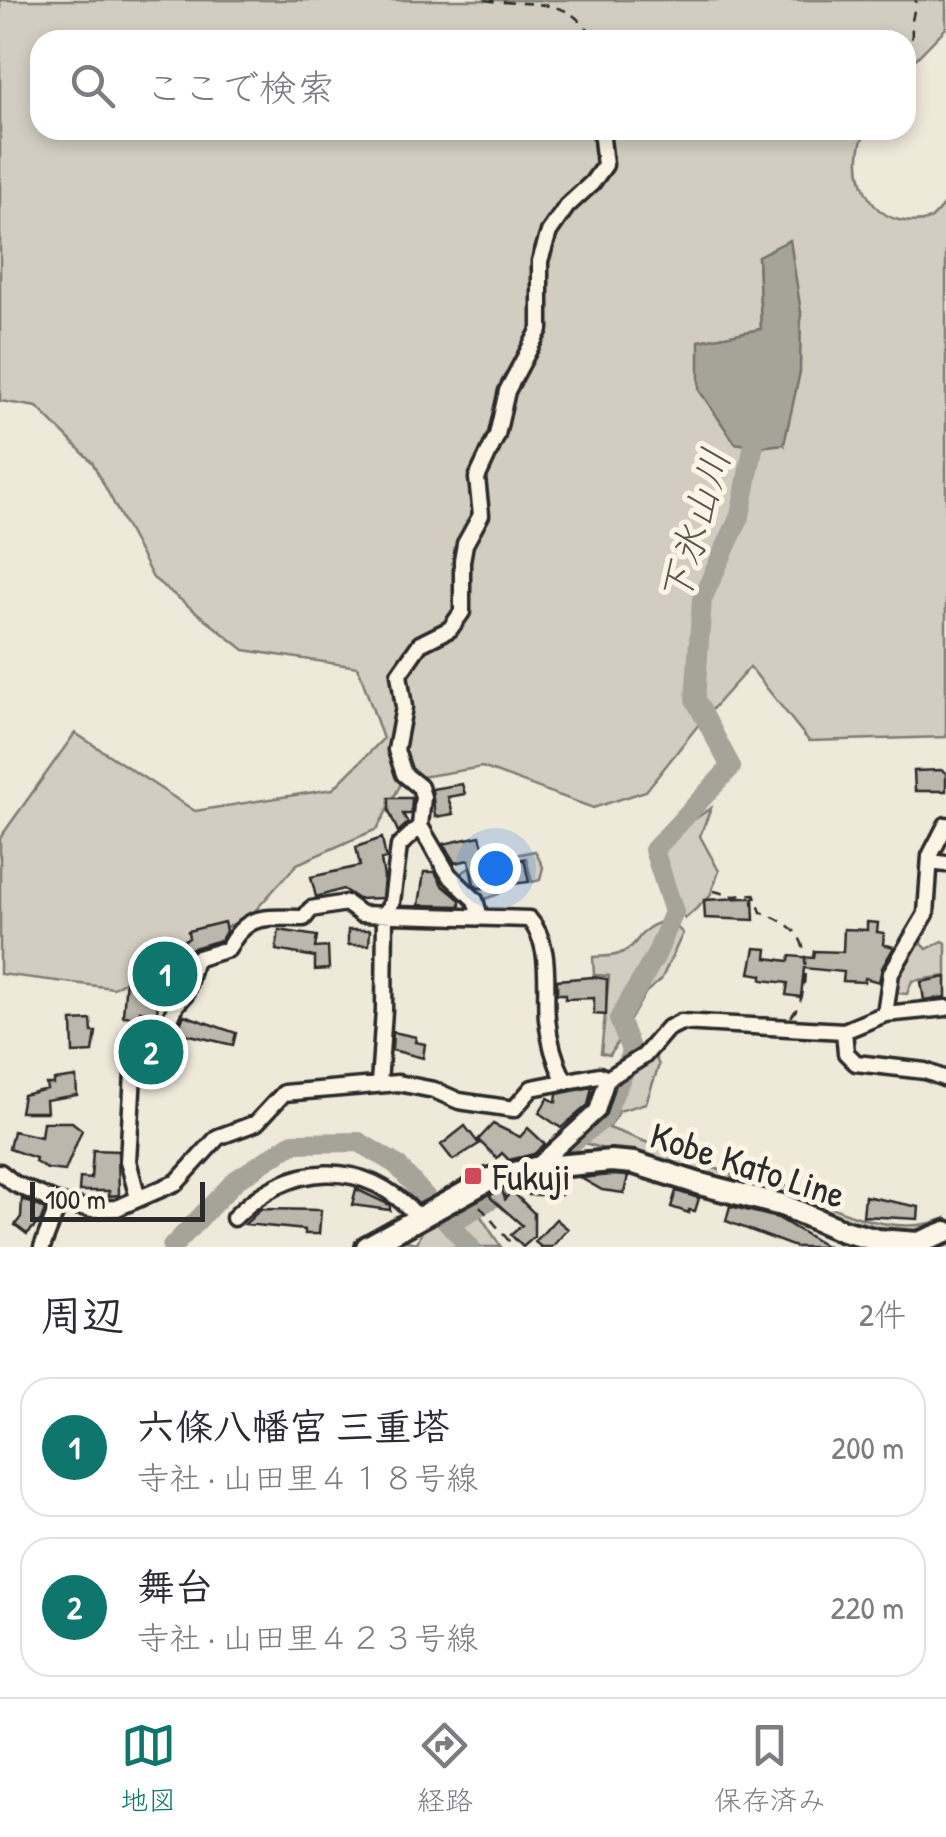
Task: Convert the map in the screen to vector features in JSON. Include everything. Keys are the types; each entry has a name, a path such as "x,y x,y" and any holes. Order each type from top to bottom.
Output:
{"street":[{"path":"480,917 475,900 448,876 420,826 423,796 420,787 404,774 396,750 404,706 399,674 420,644 450,630 462,612 465,544 482,515 477,478 497,434 507,391 540,329 540,261 548,232 605,165 604,140"},
{"path":"884,1014 892,973 926,914 946,825"},
{"path":"379,1084 384,914 394,889 399,846 420,826"},
{"path":"138,1198 128,1161 134,1038 167,1028 176,1005 185,995 195,959 228,949 238,929 258,918 304,918 311,909 346,903 361,914 529,918 546,958 547,1020 556,1064 564,1080"},
{"path":"534,1168 598,1112 607,1079 644,1056 667,1029 680,1022 844,1031 884,1014 946,1008"},
{"path":"844,1031 846,1053 856,1063 924,1071 946,1079"},
{"path":"0,1172 15,1184 59,1203 93,1209 117,1208 177,1182 218,1137 256,1123 284,1093 398,1083 434,1090 459,1101 514,1109 532,1088 600,1075 607,1079"},
{"name":"Kobe Kato Line","path":"369,1246 417,1216 474,1198 490,1179 534,1168 624,1161 782,1205 843,1231 877,1240 918,1243 946,1232"},
{"path":"234,1218 264,1192 284,1182 322,1174 356,1176 376,1183 393,1192 417,1216"},
{"path":"42,1247 59,1203"}],"path":[{"path":"485,0 556,7 572,14 589,30"},
{"path":"912,30 916,0"},
{"path":"714,891 734,896 754,894 761,912 787,923 802,941 806,949 802,1004 789,1028"},
{"path":"474,1198 514,1247"}],"shaded area":[{"path":"0,0 946,0 946,28 916,59 916,30 30,30 30,140 862,140 862,183 886,215 918,222 930,219 946,202 946,737 809,741 750,667 646,791 593,808 482,767 403,780 377,829 297,864 252,914 113,988 0,974 0,838 75,733 195,811 333,789 383,739 358,667 244,650 153,578 92,462 37,407 0,401","holes":["758,256 784,444 700,341 761,329"]},
{"path":"790,240 801,312 800,372 784,444 759,447 735,443 699,390 699,341 761,329 758,256"},
{"path":"711,808 700,836 719,871 710,896 685,919 661,890 648,851"},
{"path":"535,851 543,867 540,880 532,882 526,858 470,870 474,890 498,886 499,894 482,900 457,876 477,863"},
{"path":"668,920 683,933 661,980 646,992 610,1055 601,1053 609,976 594,975 593,957 619,954 650,927"},
{"path":"917,939 927,949 946,943 946,976 912,981 907,994 896,993 900,970"},
{"path":"654,1055 659,1065 646,1103 619,1111 609,1128 733,1175 728,1186 581,1142 626,1077"},
{"path":"750,1168 820,1202 872,1221 923,1225 946,1218 946,1223 906,1235 855,1228 732,1185"},
{"path":"471,1201 501,1247 383,1247 396,1239 417,1243 426,1222"}],"building":[{"path":"914,771 946,773 946,791 915,791"},
{"path":"462,784 465,794 448,797 453,814 435,817 432,789"},
{"path":"389,798 412,798 411,814 403,814 408,823 398,832 389,811"},
{"path":"480,836 489,867 524,859 529,882 478,888 469,860 455,863 443,844"},
{"path":"382,838 386,859 381,860 382,898 358,899 343,889 316,897 311,877 360,866 356,847"},
{"path":"424,872 435,872 442,885 460,900 460,906 419,905"},
{"path":"753,898 754,920 705,918 704,900"},
{"path":"224,922 226,931 221,940 187,950 184,940 189,938 188,931"},
{"path":"867,922 878,923 877,932 884,933 883,944 894,947 879,982 865,978 864,982 843,981 844,972 804,968 801,997 786,995 788,983 762,980 762,975 750,973 755,948 767,949 766,958 789,961 790,956 813,958 814,951 843,952 844,929 867,930"},
{"path":"279,930 317,936 315,948 328,947 329,969 315,970 315,957 276,950"},
{"path":"348,930 370,930 369,945 348,945"},
{"path":"155,965 175,965 175,984 159,983 157,1013 140,1011 140,1017 123,1016 126,978 155,980"},
{"path":"946,977 946,997 924,1000 921,982"},
{"path":"607,979 606,1015 594,1014 594,998 565,999 565,994 557,994 557,980"},
{"path":"184,1015 236,1033 233,1045 177,1032"},
{"path":"91,1020 92,1032 96,1032 93,1052 73,1053 72,1021"},
{"path":"393,1032 416,1037 415,1042 425,1044 423,1058 392,1050"},
{"path":"76,1077 77,1095 46,1100 47,1112 20,1112 23,1095 47,1089 46,1084 54,1084 54,1080"},
{"path":"592,1087 588,1105 561,1128 539,1113 548,1098 556,1102 557,1094"},
{"path":"43,1122 72,1122 82,1130 65,1171 47,1169 35,1162 36,1158 9,1149 13,1131 41,1137"},
{"path":"493,1124 520,1137 528,1128 545,1144 534,1154 509,1160 502,1153 497,1158 478,1140"},
{"path":"465,1126 479,1144 453,1160 441,1145"},
{"path":"93,1150 118,1151 119,1195 79,1191 80,1178 91,1179"},
{"path":"628,1176 624,1193 602,1190 581,1178"},
{"path":"563,1179 561,1195 529,1195 529,1184"},
{"path":"356,1189 390,1205 390,1210 352,1205"},
{"path":"502,1190 505,1199 512,1191 534,1213 534,1237 523,1247 511,1235 522,1225 491,1198 490,1195"},
{"path":"676,1191 699,1198 695,1211 671,1207"},
{"path":"865,1196 919,1207 918,1219 863,1216"},
{"path":"22,1199 45,1209 41,1220 27,1234 15,1225 21,1217"},
{"path":"730,1206 778,1218 827,1247 795,1247 726,1221"},
{"path":"261,1209 321,1210 319,1234 245,1224"},
{"path":"556,1219 568,1229 552,1247 541,1247 535,1242"}],"waterway":[{"name":"下氷山川","path":"450,1223 515,1185 603,1119 632,1053 619,1019 656,955 674,912 654,850 731,767 695,699 702,599 740,516 758,423"},
{"path":"172,1247 236,1180 293,1143 359,1142 397,1165 470,1247"}],"place":[{"name":"六條八幡宮 三重塔","path":"165,974"},
{"name":"舞台","path":"151,1052"},
{"name":"Fukuji","path":"473,1176"}]}
